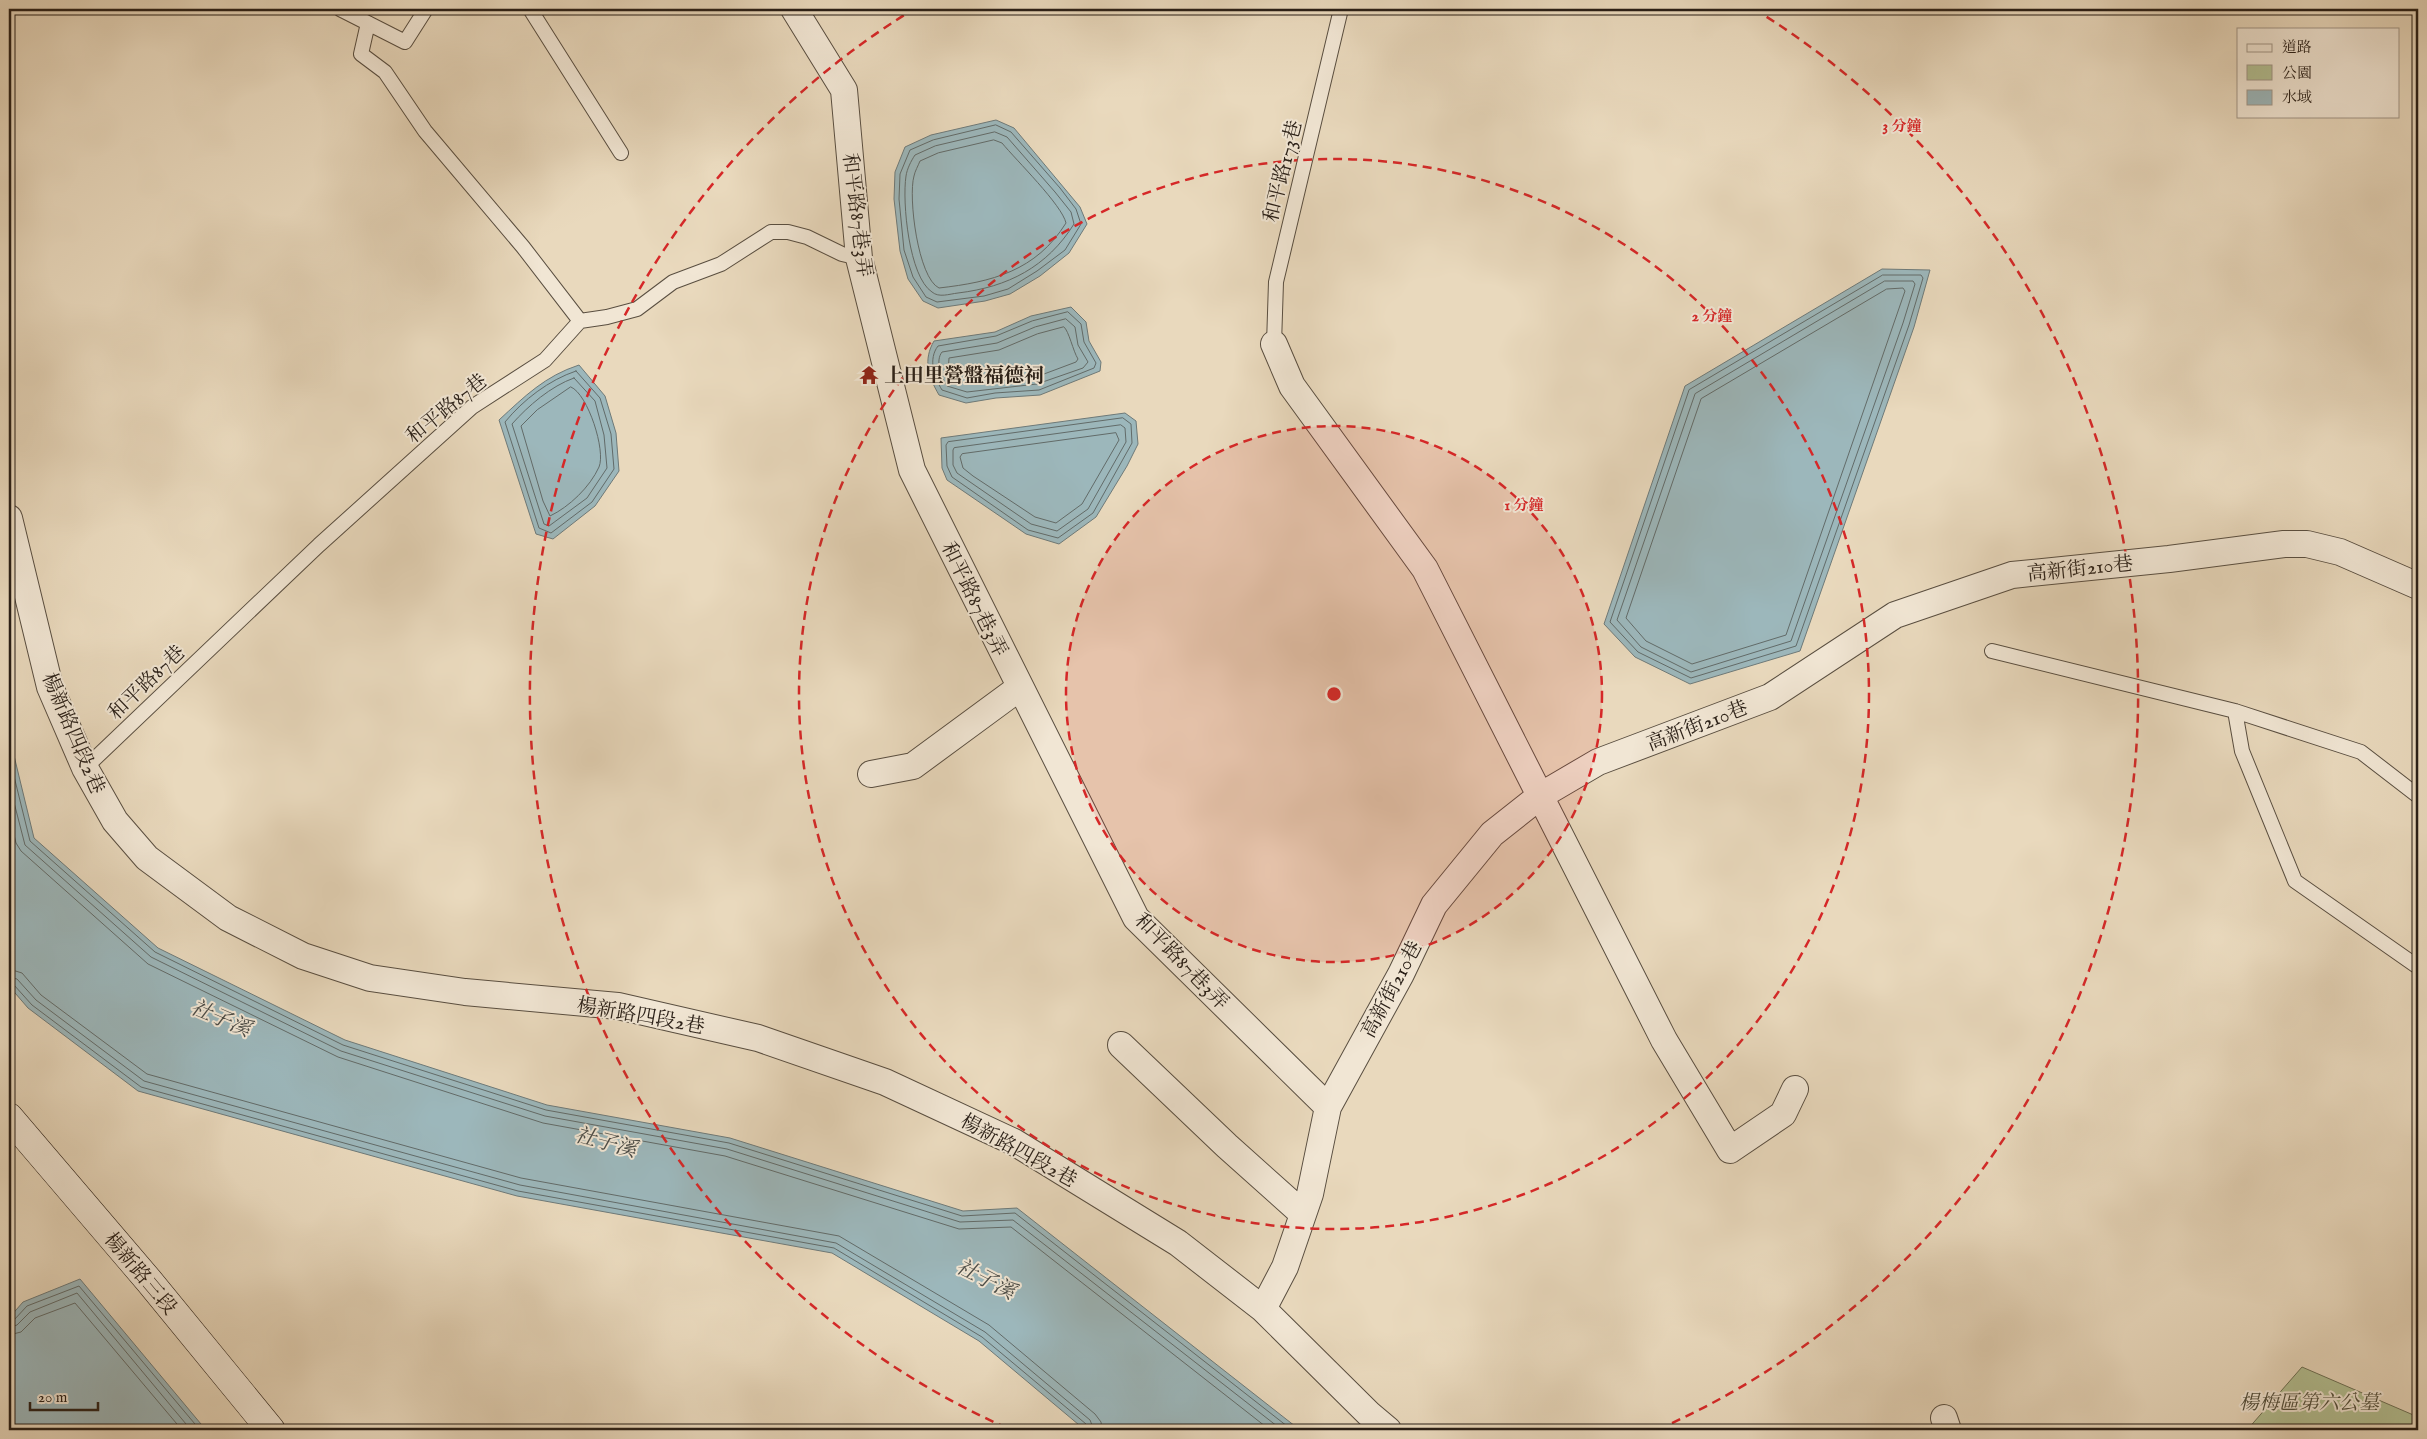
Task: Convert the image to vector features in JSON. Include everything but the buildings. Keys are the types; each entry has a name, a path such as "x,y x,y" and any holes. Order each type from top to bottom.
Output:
{"main road":[{"name":"楊新路三段","path":"9,1118 149,1281 271,1430"}],"street":[{"name":"和平路87巷3弄","path":"794,9 844,90 859,258 912,470 1019,688 1136,918 1328,1107"},
{"path":"1274,344 1292,386 1425,569 1664,1040 1730,1150 1783,1114 1796,1089"},
{"name":"楊新路四段2巷","path":"9,518 50,687 85,768 115,821 147,858 228,918 302,956 370,978 465,992 628,1008 758,1038 885,1082 1014,1142 1178,1243 1263,1309 1369,1414 1388,1430"},
{"name":"高新街210巷","path":"1263,1309 1285,1267 1310,1194 1328,1107 1401,974 1434,905 1492,834 1540,796 1598,762 1770,698 1895,615 2012,575 2169,559 2284,544 2307,544 2340,552 2418,586"},
{"path":"872,774 913,766 1019,688"},
{"path":"1121,1045 1227,1146 1303,1214"}],"lane":[{"path":"340,9 405,42 426,9"},
{"path":"530,9 621,153"},
{"name":"和平路173巷","path":"1274,344 1276,282 1341,9"},
{"path":"368,23 361,54 384,72 425,131 523,247 580,321 607,317 636,309 673,282 721,264 771,232 788,232 808,237 842,254 859,258"},
{"name":"和平路87巷","path":"85,768 319,545 465,414 545,360 580,321"},
{"path":"1992,651 2234,711 2361,752 2418,796"},
{"path":"2234,711 2242,751 2295,881 2418,967"}],"green space":[{"name":"楊梅區第六公墓","path":"2302,1367 2418,1417 2418,1430 2247,1430"}],"water":[{"path":"996,120 1014,128 1080,207 1087,224 1069,253 1040,276 1010,294 985,301 938,308 923,301 908,279 900,251 894,199 895,172 905,147 931,135"},
{"path":"1882,269 1930,270 1914,327 1800,651 1690,684 1635,657 1604,624 1685,386"},
{"path":"1071,307 1086,322 1089,341 1101,362 1100,371 1040,395 996,398 966,403 939,395 928,368 929,355 934,341 995,332 1031,316"},
{"path":"579,365 605,396 616,433 619,471 595,506 553,539 536,534 499,420 546,381"},
{"path":"1125,413 1136,421 1138,444 1127,466 1096,517 1059,544 1026,534 947,480 942,468 941,438"},
{"name":"社子溪","path":"9,735 34,838 158,948 345,1040 547,1105 730,1138 963,1211 1017,1208 1300,1430 1085,1430 979,1341 832,1253 517,1196 138,1091 28,1008 9,986"},
{"path":"80,1279 206,1430 9,1430 9,1318 23,1302"}],"place":[{"name":"上田里營盤福德祠","path":"869,375"}]}
